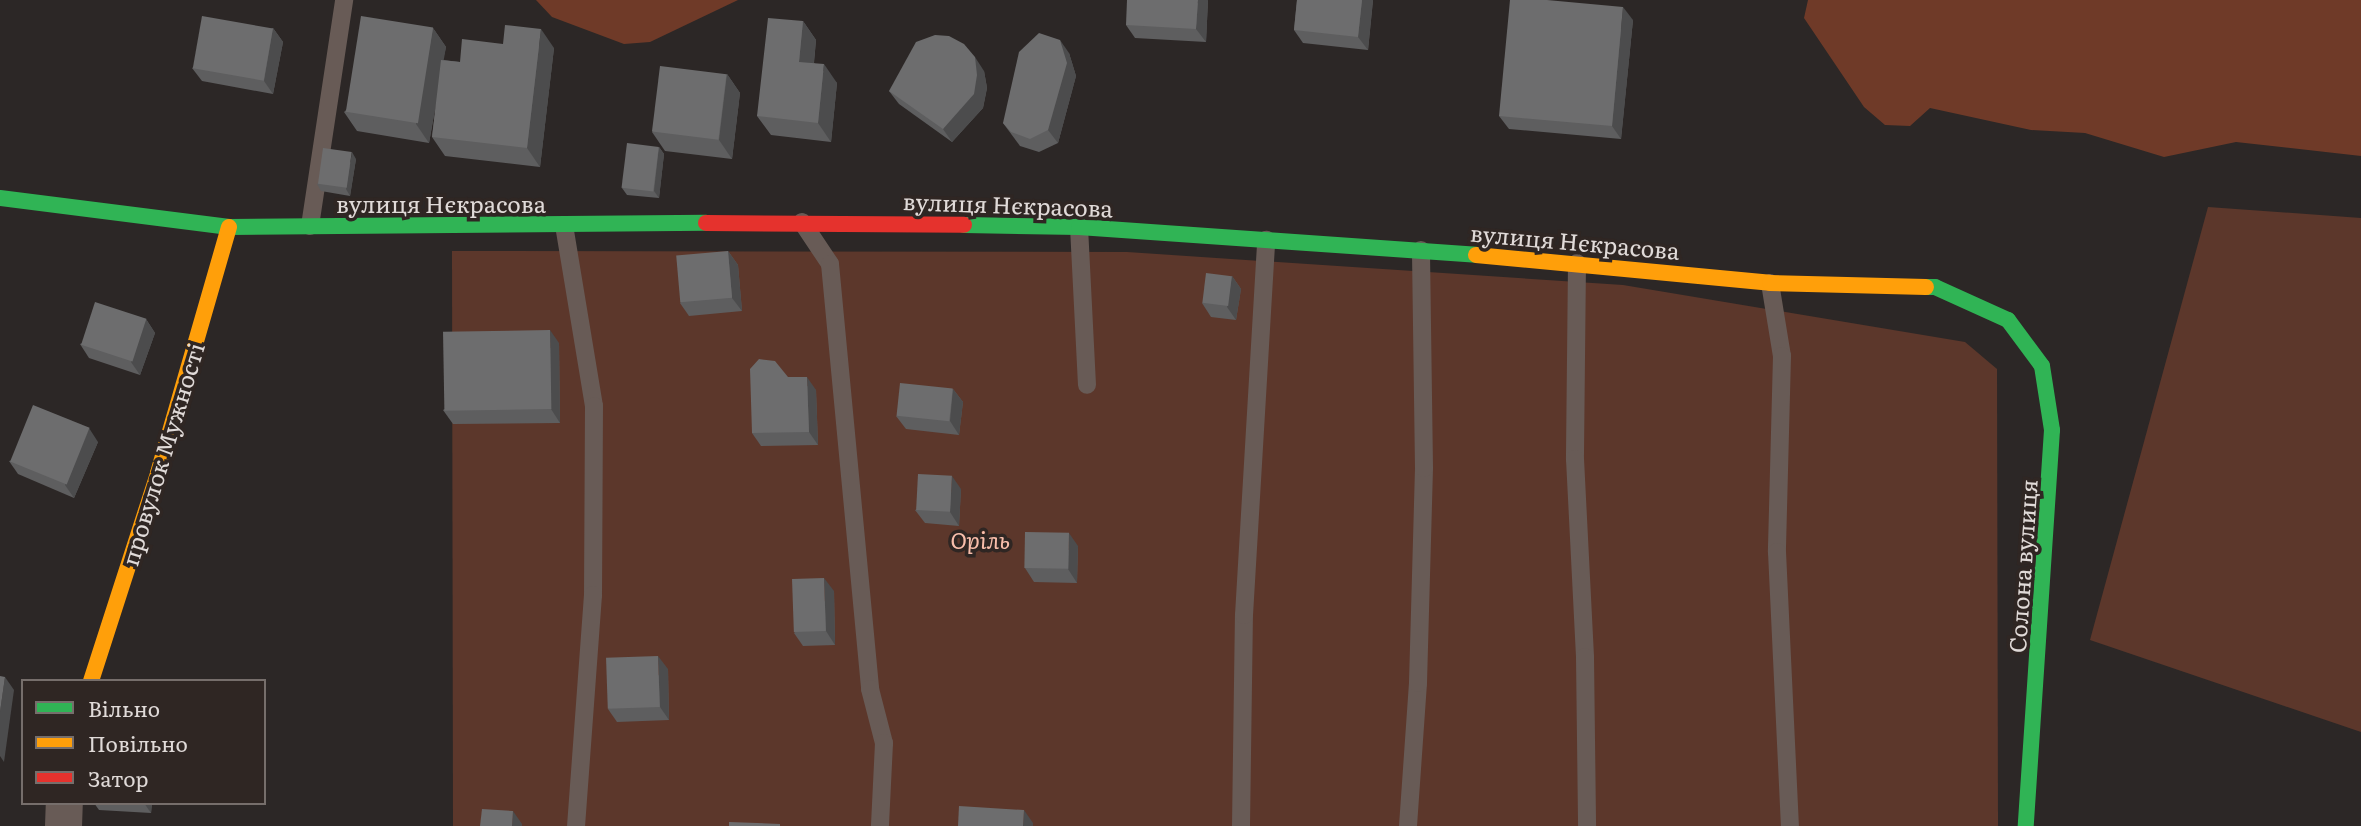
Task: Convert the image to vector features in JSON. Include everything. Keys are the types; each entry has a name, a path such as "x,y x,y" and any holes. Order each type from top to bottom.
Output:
{"street":[{"name":"вулиця Нєкрасова","path":"0,198 229,227 802,222 1079,227 1421,250 1770,283 1935,287 2008,320"},
{"name":"провулок Мужності","path":"92,679 158,473 229,227"},
{"name":"Солона вулиця","path":"2008,320 2042,366 2052,430 2026,826"},
{"path":"63,826 64,805"}],"lane":[{"path":"310,226 344,0"},
{"path":"802,222 830,264 870,689 884,743 880,826"},
{"path":"564,225 594,406 593,595 576,826"},
{"path":"1079,227 1087,384"},
{"path":"1241,826 1244,615 1266,240"},
{"path":"1408,826 1418,683 1424,468 1421,250"},
{"path":"1577,263 1575,459 1585,657 1587,826"},
{"path":"1770,283 1782,356 1777,552 1790,826"}],"green space":[{"path":"2208,207 2361,218 2361,732 2090,640"},
{"name":"Оріль","path":"452,251 1127,252 1623,285 1965,342 1997,369 1998,826 453,826"}],"shaded area":[{"path":"536,0 738,0 650,42 624,44 552,17"},
{"path":"1808,0 2361,0 2361,156 2236,142 2164,157 2085,133 2031,130 1930,108 1910,126 1885,125 1864,107 1804,18"}],"building":[{"path":"1127,0 1198,0 1196,29 1126,25"},
{"path":"1297,0 1362,0 1358,37 1294,30"},
{"path":"1510,0 1547,0 1623,7 1612,126 1499,116"},
{"path":"202,16 273,29 264,81 193,68"},
{"path":"361,16 433,27 418,123 346,112"},
{"path":"768,18 803,21 799,62 824,64 818,123 757,116"},
{"path":"505,25 541,29 527,148 432,137 441,60 460,62 462,39 503,44"},
{"path":"1039,33 1060,40 1067,63 1048,130 1030,139 1011,132 1003,123 1019,52"},
{"path":"935,35 949,36 964,44 975,57 977,75 974,94 943,129 889,91 916,42"},
{"path":"660,66 727,74 718,140 652,132"},
{"path":"627,143 659,147 653,192 622,188"},
{"path":"323,148 352,152 347,188 318,184"},
{"path":"728,251 732,298 680,302 676,256"},
{"path":"1206,273 1232,276 1228,306 1202,303"},
{"path":"95,302 146,319 132,361 81,345"},
{"path":"550,330 551,409 444,411 443,332"},
{"path":"759,359 775,361 788,377 807,377 809,432 752,433 750,369"},
{"path":"900,383 953,389 949,421 897,416"},
{"path":"33,405 90,428 67,484 10,462"},
{"path":"918,474 952,476 950,512 916,510"},
{"path":"1025,532 1069,533 1068,569 1024,568"},
{"path":"824,578 826,631 794,632 792,579"},
{"path":"658,656 660,707 608,709 606,658"},
{"path":"0,676 5,677 0,712"},
{"path":"959,806 1024,810 1023,826 958,826"},
{"path":"482,809 513,811 512,826 480,826"},
{"path":"729,822 780,824 780,826 729,826"}],"traffic: fast":[{"path":"0,198 229,227 706,223"},
{"path":"964,225 1079,227 1476,255"},
{"path":"1926,287 1935,287 2008,320 2042,366 2052,430 2026,826"}],"traffic: slow":[{"path":"92,679 158,473 229,227"},
{"path":"1476,255 1770,283 1926,287"}],"traffic: jam":[{"path":"706,223 964,225"}]}
